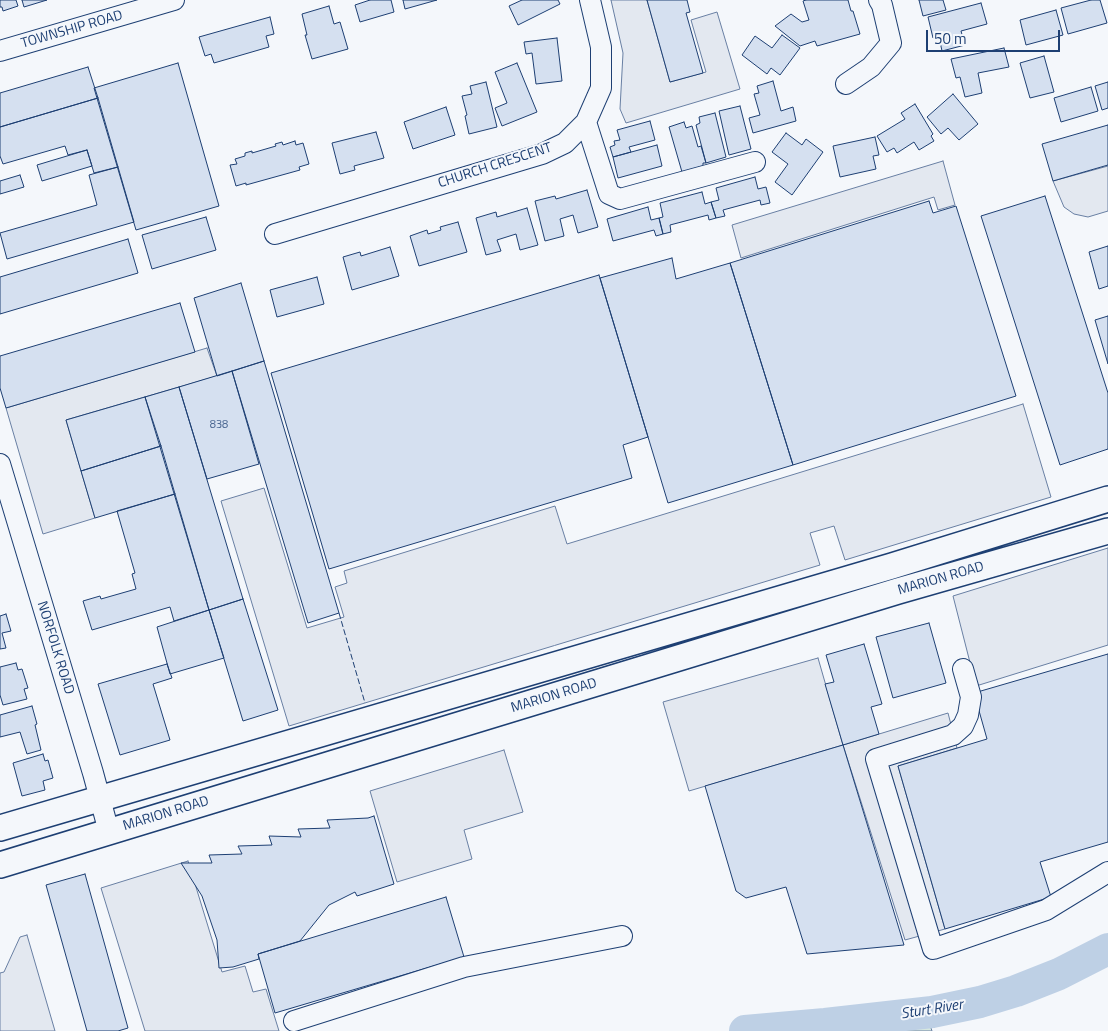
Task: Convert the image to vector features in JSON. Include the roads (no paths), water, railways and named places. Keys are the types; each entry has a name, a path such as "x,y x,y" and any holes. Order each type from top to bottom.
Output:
{"main road":[{"name":"MARION ROAD","path":"0,828 892,566 1108,499"},
{"name":"MARION ROAD","path":"0,865 898,591 1108,531"}],"street":[{"name":"TOWNSHIP ROAD","path":"0,51 174,0"},
{"name":"CHURCH CRESCENT","path":"275,234 542,154 565,143 586,122 601,88 601,47 590,0"},
{"path":"846,84 871,67 891,43 882,5 879,0"},
{"path":"586,122 610,194 620,199 755,162"},
{"name":"NORFOLK ROAD","path":"0,464 109,832"},
{"path":"963,669 970,698 968,715 963,726 953,735 876,759 933,950 1046,910 1108,872"},
{"path":"294,1021 464,968 622,936"}],"waterway":[{"name":"Sturt River","path":"745,1031 932,1012 980,1002 1016,991 1059,974 1108,949"}]}
